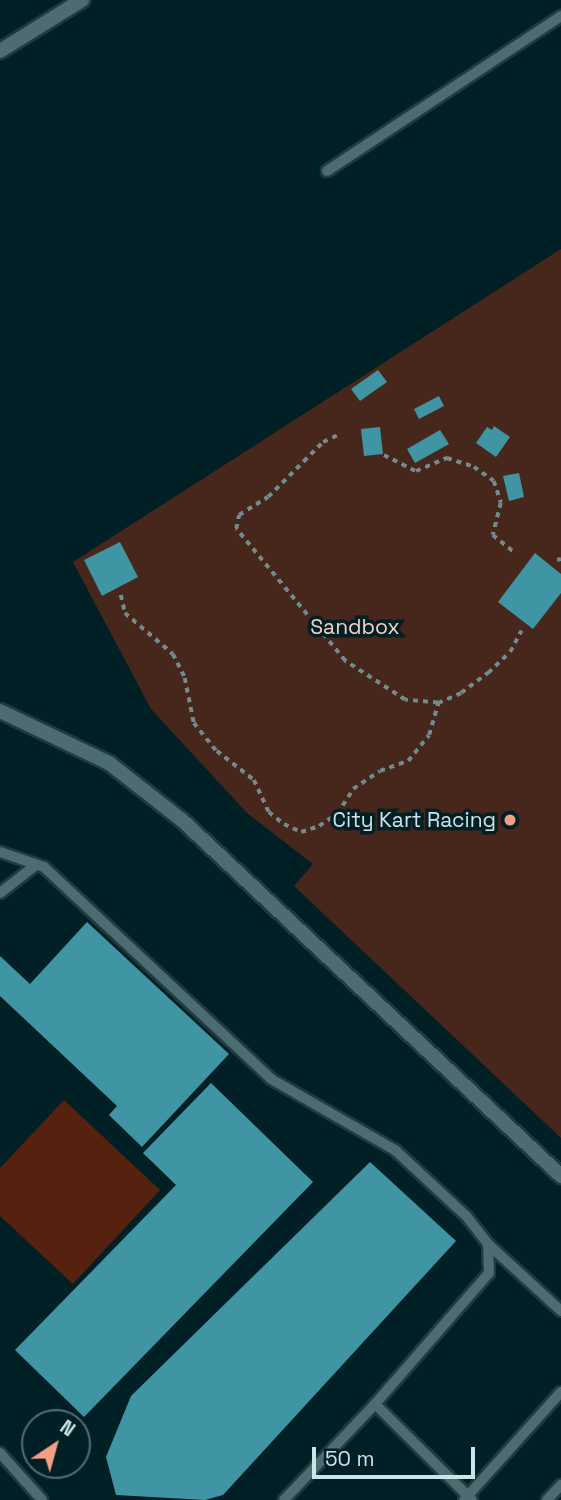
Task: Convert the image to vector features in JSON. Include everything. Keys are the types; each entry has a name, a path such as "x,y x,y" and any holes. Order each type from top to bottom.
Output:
{"street":[{"path":"0,51 82,0"},
{"path":"0,711 109,763 183,821 561,1176"}],"lane":[{"path":"327,171 561,16"},
{"path":"0,852 36,865 271,1079 395,1150 467,1217 488,1244 561,1311"},
{"path":"0,893 36,865"},
{"path":"284,1500 375,1404 489,1273 488,1244"},
{"path":"375,1404 468,1499 561,1392"},
{"path":"0,1453 42,1500"},
{"path":"547,1500 561,1486"}],"path":[{"path":"338,435 323,442 268,498 239,515 236,529 345,660 405,700 438,703 461,693 488,673 510,652 521,631"},
{"path":"384,455 416,471 447,458 474,467 494,481 501,503 493,535 515,553"},
{"path":"121,595 125,613 173,654 185,678 194,723 217,751 254,780 269,812 301,832 337,814 352,789 380,771 408,761 429,735 438,703"}],"green space":[{"name":"Sandbox","path":"561,249 561,1138 294,886 313,864 247,813 151,709 73,562"}],"shaded area":[{"path":"64,1100 160,1190 73,1284 0,1216 0,1168"}],"building":[{"path":"378,370 387,382 360,401 351,389"},
{"path":"439,396 444,406 419,419 414,409"},
{"path":"494,426 510,437 496,457 476,443 487,427 492,430"},
{"path":"380,427 383,454 364,456 361,429"},
{"path":"440,430 449,444 415,463 407,449"},
{"path":"519,473 524,497 509,501 503,476"},
{"path":"120,542 138,577 102,596 84,560"},
{"path":"535,553 561,574 561,593 533,629 498,602"},
{"path":"87,922 229,1054 142,1147 109,1115 117,1106 0,996 0,956 30,984"},
{"path":"211,1083 313,1182 91,1410 76,1409 15,1350 176,1185 143,1153"},
{"path":"370,1162 456,1241 223,1495 205,1500 116,1495 106,1457 131,1396"}],"place":[{"name":"City Kart Racing","path":"510,820"}]}
